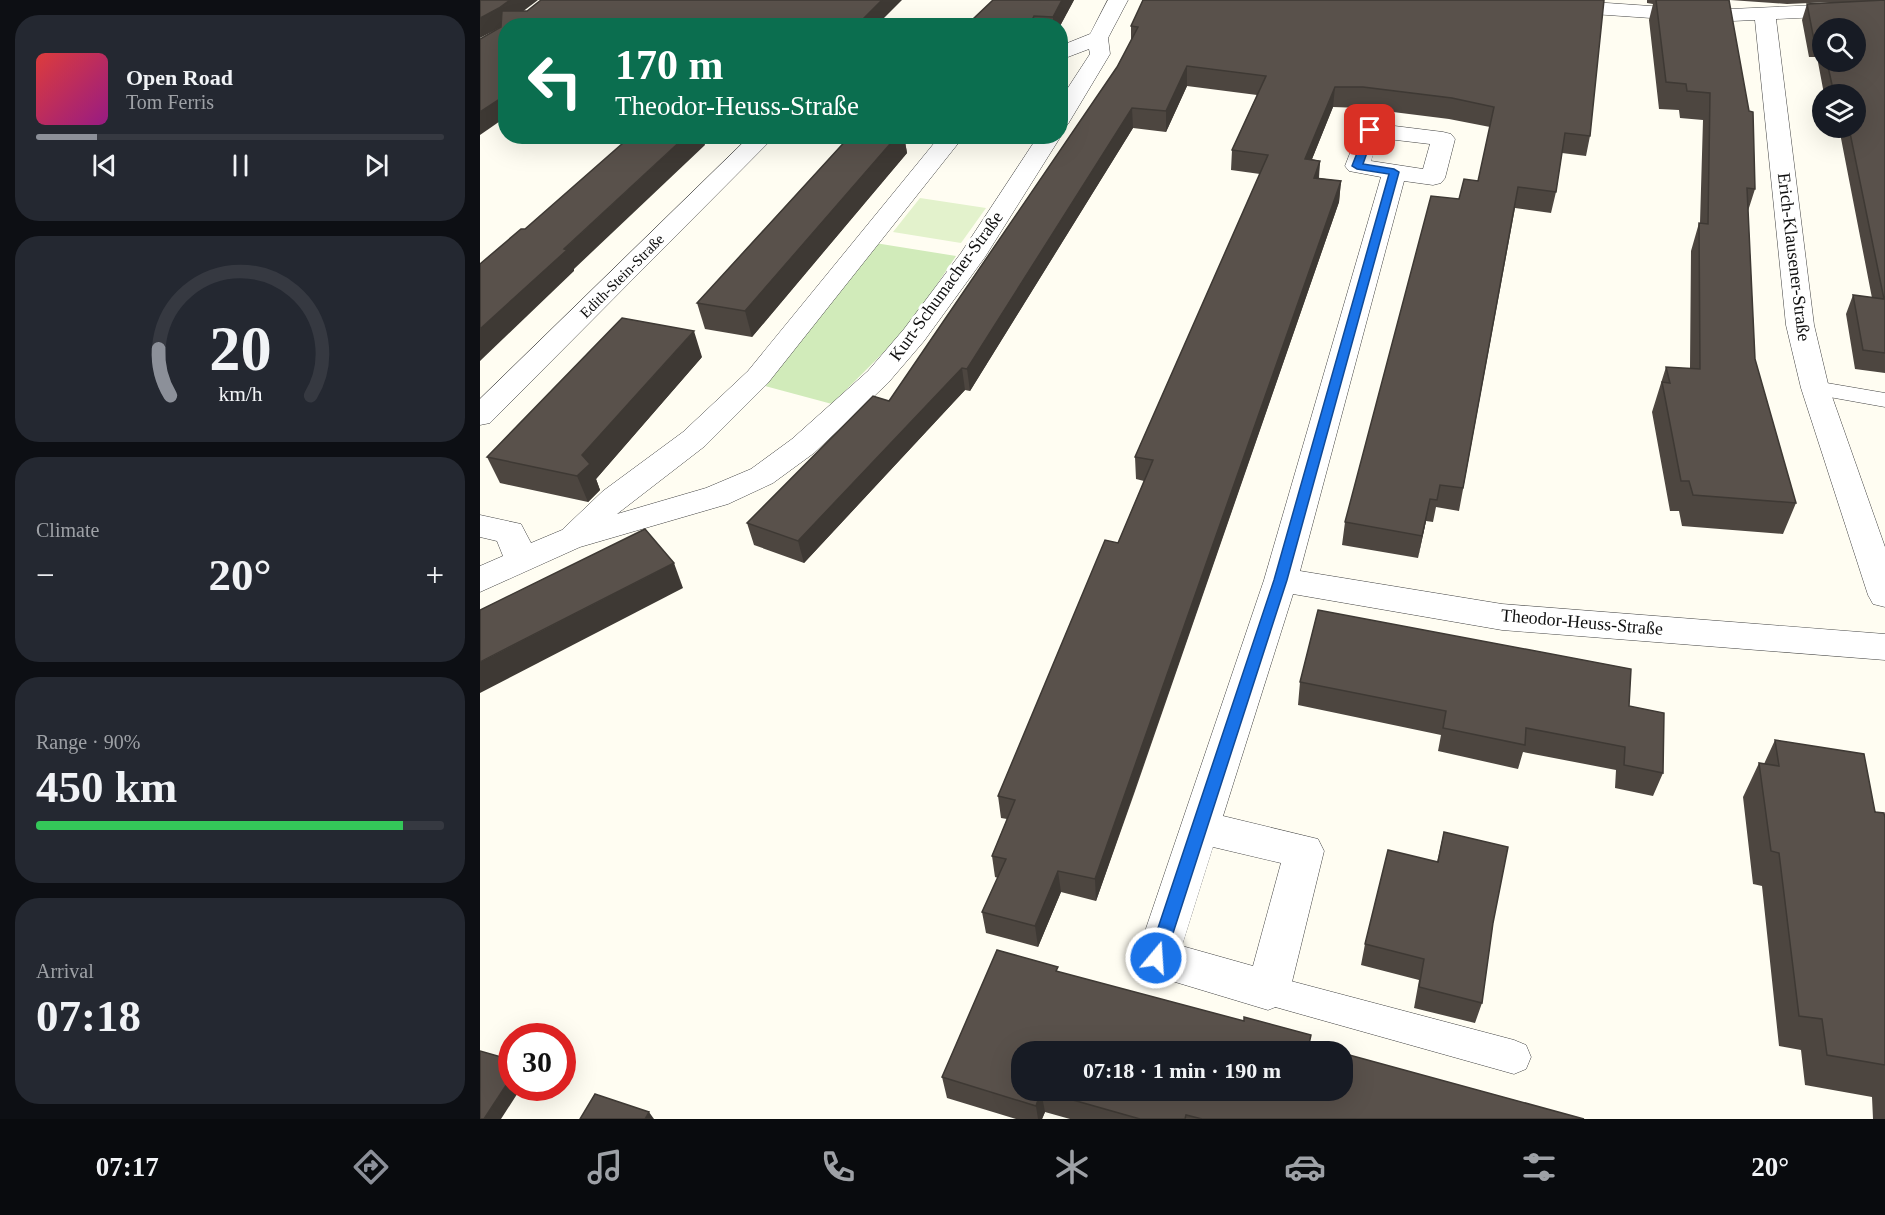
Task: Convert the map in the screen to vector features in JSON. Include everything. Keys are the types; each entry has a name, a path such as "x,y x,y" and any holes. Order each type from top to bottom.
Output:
{"street":[{"path":"1068,106 1100,54 1098,38 1118,0"},
{"path":"1477,0 1709,16 1776,10 1885,8"},
{"name":"Erich-Klausener-Straße","path":"1776,10 1800,325 1815,388 1885,596"},
{"path":"1068,51 1098,38"},
{"name":"Edith-Stein-Straße","path":"480,416 756,144"},
{"name":"Kurt-Schumacher-Straße","path":"569,539 614,499 694,439 758,377 947,144"},
{"name":"Kurt-Schumacher-Straße","path":"480,580 521,559 569,539 717,496 762,476 803,446 878,377 914,335 972,257 1045,144"},
{"path":"1200,827 1304,851 1268,990 1156,958 1281,580 1394,172"},
{"path":"480,526 510,532 521,559"},
{"name":"Theodor-Heuss-Straße","path":"1281,580 1502,617 1885,647"}],"lane":[{"path":"1815,388 1885,400"},
{"path":"1268,990 1514,1057"}],"green space":[{"path":"920,198 986,208 961,243 893,232"},
{"path":"875,243 956,256 907,329 832,404 765,386"}],"building":[{"path":"480,0 510,0 480,18"},
{"path":"541,0 882,0 864,18 502,18 502,11 527,11"},
{"path":"993,0 1062,0 1053,17 974,18"},
{"path":"1143,0 1604,0 1590,136 1565,133 1556,192 1518,187 1463,488 1440,485 1437,500 1430,499 1422,536 1345,522 1431,196 1459,199 1464,179 1478,181 1494,107 1452,98 1363,87 1335,87 1305,159 1320,161 1314,178 1341,181 1095,879 1058,871 1035,926 982,912 1006,859 992,856 1015,800 998,796 1105,540 1118,543 1153,460 1135,457 1268,155 1232,150 1266,76 1187,66 1166,111 1132,108 967,369 962,368 798,541 747,523 873,396 889,401 1064,144 1068,144 1068,139 1117,67 1138,27 1131,26"},
{"path":"1656,0 1729,0 1749,111 1753,112 1755,189 1747,188 1755,359 1796,503 1693,495 1689,481 1681,481 1662,382 1670,383 1666,367 1700,369 1699,223 1708,224 1710,93 1687,91 1686,84 1666,82"},
{"path":"1885,0 1885,353 1863,350 1853,295 1884,299 1851,138 1866,138 1866,84 1832,84 1829,72 1866,72 1866,18 1812,18 1812,30 1807,4"},
{"path":"498,29 498,100 480,112 480,39"},
{"path":"622,144 677,144 564,249 567,250 480,329 480,264 521,229 525,229"},
{"path":"843,144 890,144 745,311 697,303"},
{"path":"622,318 694,331 582,455 590,464 577,476 487,457"},
{"path":"645,529 674,563 480,662 480,610"},
{"path":"1318,610 1631,669 1629,706 1664,713 1663,773 1624,765 1625,747 1526,728 1525,745 1443,728 1446,711 1300,682"},
{"path":"1775,740 1864,754 1875,812 1884,813 1885,1065 1827,1055 1822,1019 1799,1016 1779,853 1771,851 1759,763 1779,766"},
{"path":"1444,832 1508,847 1493,923 1482,1003 1419,987 1424,959 1365,944 1388,850 1438,862"},
{"path":"997,950 1058,967 1056,971 1244,1021 1244,1017 1311,1035 1310,1041 1011,1041 1011,1098 942,1077"},
{"path":"480,1051 498,1056 498,1098 484,1119 480,1119"},
{"path":"1353,1056 1584,1119 1202,1119 1186,1115 1185,1119 1140,1119 1076,1101 1353,1101"},
{"path":"595,1094 649,1112 645,1119 580,1119"},
{"path":"1020,1101 1038,1101 1036,1106"}],"route":[{"path":"1156,958 1281,580 1394,172 1357,166 1370,130"}]}
